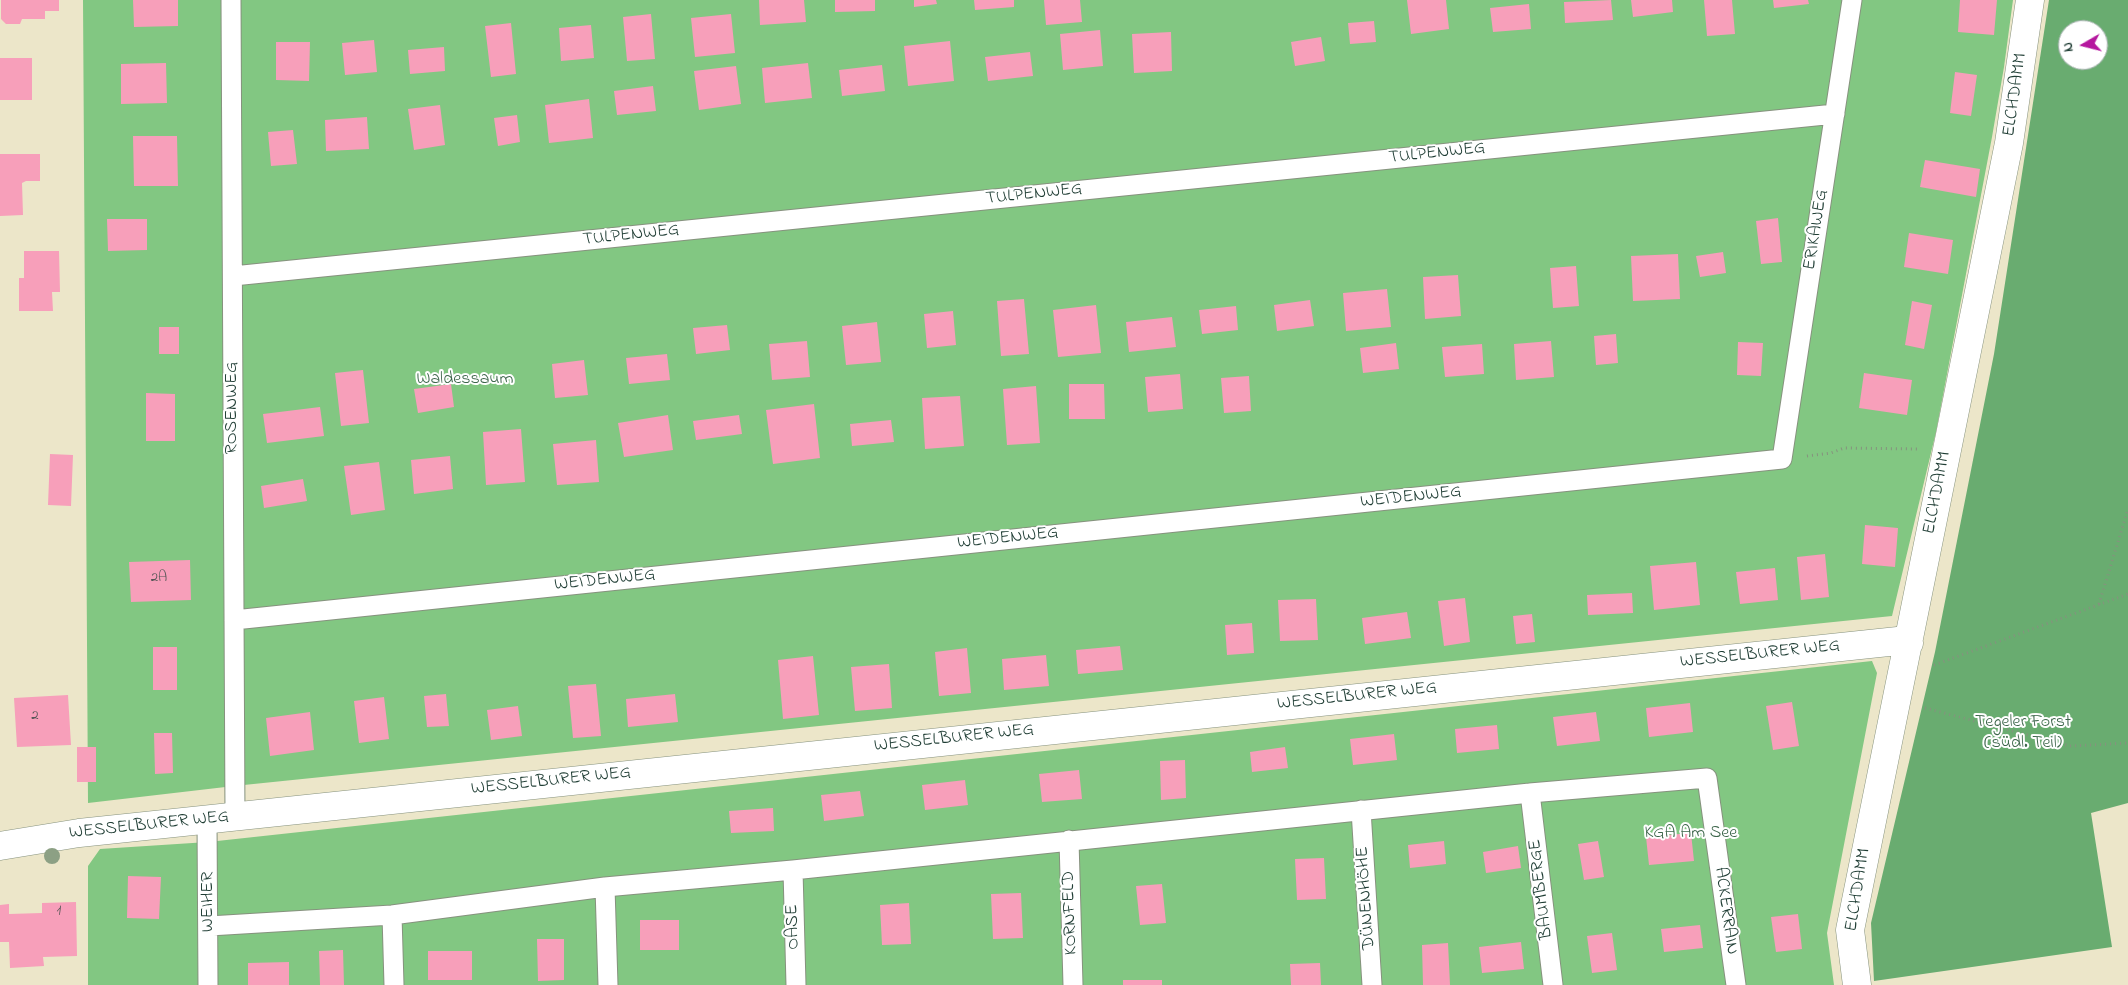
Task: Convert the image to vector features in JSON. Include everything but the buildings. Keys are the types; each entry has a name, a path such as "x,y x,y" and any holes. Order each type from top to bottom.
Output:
{"street":[{"name":"ELCHDAMM","path":"1857,985 1850,930 2009,143 2030,0"},
{"name":"WESSELBURER WEG","path":"0,846 79,833 235,816 1820,649 1898,641 1909,643"}],"lane":[{"name":"ROSENWEG","path":"231,0 235,816"},
{"name":"ERIKAWEG","path":"1782,459 1852,0"},
{"name":"TULPENWEG","path":"233,276 1835,114"},
{"name":"WEIDENWEG","path":"234,620 1782,459"},
{"name":"ACKERRAIN","path":"1530,793 1707,778 1736,985"},
{"path":"209,926 392,915 605,887 792,870 1530,793"},
{"name":"BAUMBERGE","path":"1530,793 1554,985"},
{"name":"DÜNENHÖHE","path":"1361,810 1372,985"},
{"name":"WEIHER","path":"208,820 208,985"},
{"name":"KORNFELD","path":"1068,840 1073,985"},
{"name":"OASE","path":"792,870 796,985"},
{"path":"605,887 608,985"},
{"path":"392,915 394,985"}],"path":[{"path":"1782,459 1832,453 1844,448 1947,450"},
{"path":"2099,604 2128,509"},
{"path":"1898,689 2099,604 2128,594"},
{"path":"1898,689 2070,746 2128,743"}],"green space":[{"name":"Waldessaum","path":"83,0 2013,0 1992,137 1936,432 1892,616 234,786 88,803"},
{"name":"Tegeler Forst (südl. Teil)","path":"2049,0 2128,0 2128,803 2091,813 2112,947 1874,981 1871,923 1935,652 1994,354"},
{"name":"KGA Am See","path":"1872,661 1877,673 1827,933 1834,985 88,985 88,866 100,849 208,842"}]}
